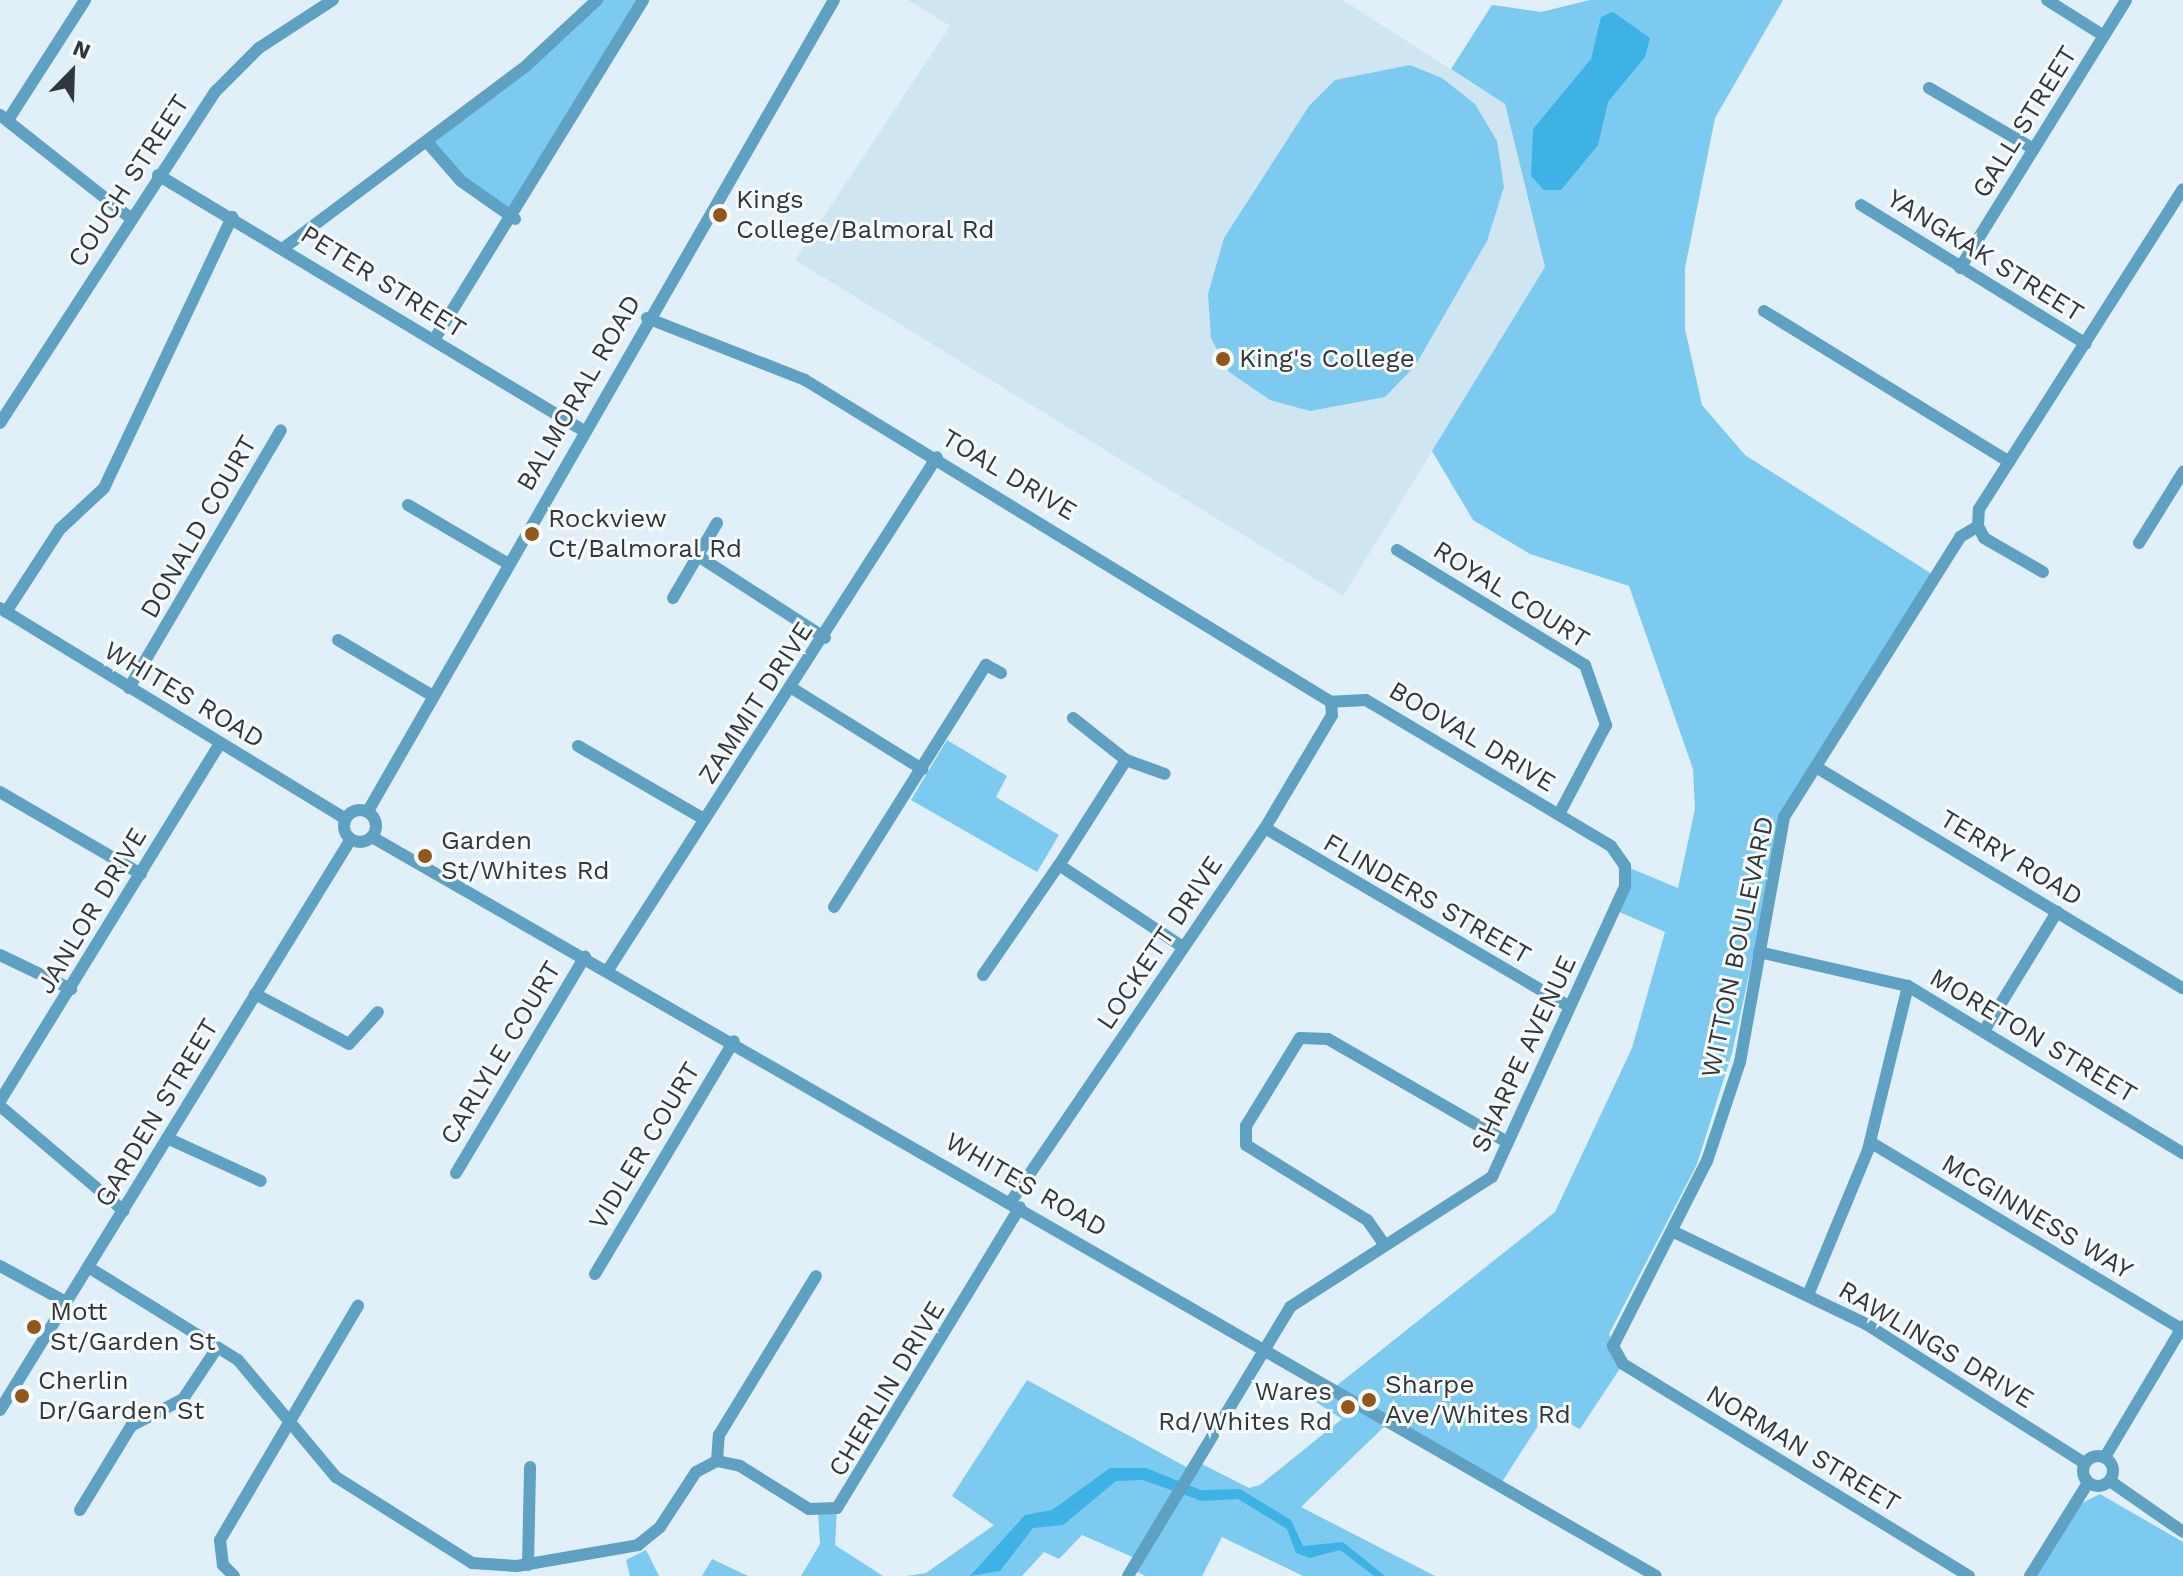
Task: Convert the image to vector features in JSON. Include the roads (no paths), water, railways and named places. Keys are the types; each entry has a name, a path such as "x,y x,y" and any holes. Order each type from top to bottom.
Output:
{"street":[{"path":"85,0 4,117 129,217"},
{"name":"COUCH STREET","path":"0,423 129,217 238,66 315,4 333,0"},
{"path":"285,247 427,142 597,0"},
{"path":"434,340 515,219 643,0"},
{"name":"BALMORAL ROAD","path":"368,811 582,430 834,0"},
{"path":"2047,0 2104,36"},
{"name":"GALL STREET","path":"1960,268 2126,0"},
{"path":"1929,88 2034,149"},
{"path":"427,142 461,181 515,219"},
{"name":"PETER STREET","path":"158,175 285,247 582,430"},
{"name":"WITTON BOULEVARD","path":"1615,1358 1614,1339 1674,1232 1707,1161 1740,1062 1782,823 1960,537 1978,526 1979,509 2183,189"},
{"name":"YANGKAK STREET","path":"1861,205 2086,344"},
{"path":"3,610 60,529 104,488 232,217"},
{"path":"1764,311 2009,462"},
{"name":"TOAL DRIVE","path":"647,318 791,372 937,457 1331,702"},
{"name":"DONALD COURT","path":"129,688 281,430"},
{"name":"ZAMMIT DRIVE","path":"608,970 704,819 795,690 937,457"},
{"path":"2139,543 2183,472"},
{"path":"408,505 507,563"},
{"path":"673,598 717,523"},
{"path":"1978,526 1984,538 2043,572"},
{"name":"ROYAL COURT","path":"1397,550 1585,665 1606,725 1559,814"},
{"path":"698,556 825,638"},
{"name":"WHITES ROAD","path":"3,610 345,819"},
{"path":"338,640 433,696"},
{"path":"974,657 1001,673"},
{"path":"834,907 986,665"},
{"path":"795,690 922,769"},
{"name":"BOOVAL DRIVE","path":"1331,702 1366,700 1585,830"},
{"name":"LOCKETT DRIVE","path":"1015,1205 1183,947 1265,828 1332,715 1331,702"},
{"path":"1073,718 1126,760 1165,774"},
{"name":"JANLOR DRIVE","path":"124,1211 0,1104 220,743"},
{"path":"578,746 704,819"},
{"path":"983,975 1126,760"},
{"name":"TERRY ROAD","path":"1816,767 2183,988"},
{"path":"0,792 141,874"},
{"path":"368,811 376,820 372,837 351,839 345,819 368,811"},
{"name":"FLINDERS STREET","path":"1265,828 1568,1006"},
{"name":"SHARPE AVENUE","path":"1131,1575 1187,1474 1264,1347 1299,1297 1485,1185 1626,876 1620,854 1585,830"},
{"name":"WHITES ROAD","path":"372,837 734,1041 1656,1576"},
{"name":"GARDEN STREET","path":"0,1410 351,839"},
{"path":"1059,865 1183,947"},
{"path":"1984,1031 2057,912"},
{"name":"MORETON STREET","path":"1759,952 1908,986 2183,1153"},
{"path":"0,955 71,989"},
{"name":"CARLYLE COURT","path":"456,1173 585,957"},
{"path":"1808,1295 1870,1142 1908,986"},
{"path":"255,994 349,1044 378,1012"},
{"path":"1384,1244 1367,1220 1246,1145 1246,1126 1300,1038 1328,1039 1507,1142"},
{"name":"VIDLER COURT","path":"595,1274 734,1041"},
{"path":"167,1138 261,1181"},
{"name":"MCGINNESS WAY","path":"1870,1142 2182,1328"},
{"name":"CHERLIN DRIVE","path":"717,1461 740,1466 809,1509 828,1511 847,1500 1015,1205"},
{"name":"RAWLINGS DRIVE","path":"1674,1232 1808,1295 1914,1351 2084,1463"},
{"path":"0,1266 66,1302"},
{"path":"88,1267 238,1360 289,1426 336,1477 455,1554 489,1568 528,1565 638,1545 672,1512 696,1472 717,1461 719,1435 816,1276"},
{"path":"234,1576 223,1565 220,1540 358,1306"},
{"path":"2110,1481 2105,1457 2182,1328"},
{"path":"80,1510 131,1426 183,1399 217,1348"},
{"name":"NORMAN STREET","path":"1615,1358 1969,1576"},
{"path":"2030,1576 2088,1483 2084,1463 2105,1457"},
{"path":"528,1565 530,1467"},
{"path":"2088,1483 2110,1481 2183,1532"}],"place":[{"name":"Kings College/Balmoral Rd","path":"720,215"},
{"name":"King's College","path":"1223,359"},
{"name":"Rockview Ct/Balmoral Rd","path":"532,534"},
{"name":"Garden St/Whites Rd","path":"425,856"},
{"name":"Mott St/Garden St","path":"34,1327"},
{"name":"Cherlin Dr/Garden St","path":"22,1396"},
{"name":"Sharpe Ave/Whites Rd","path":"1369,1400"},
{"name":"Wares Rd/Whites Rd","path":"1348,1407"}]}
